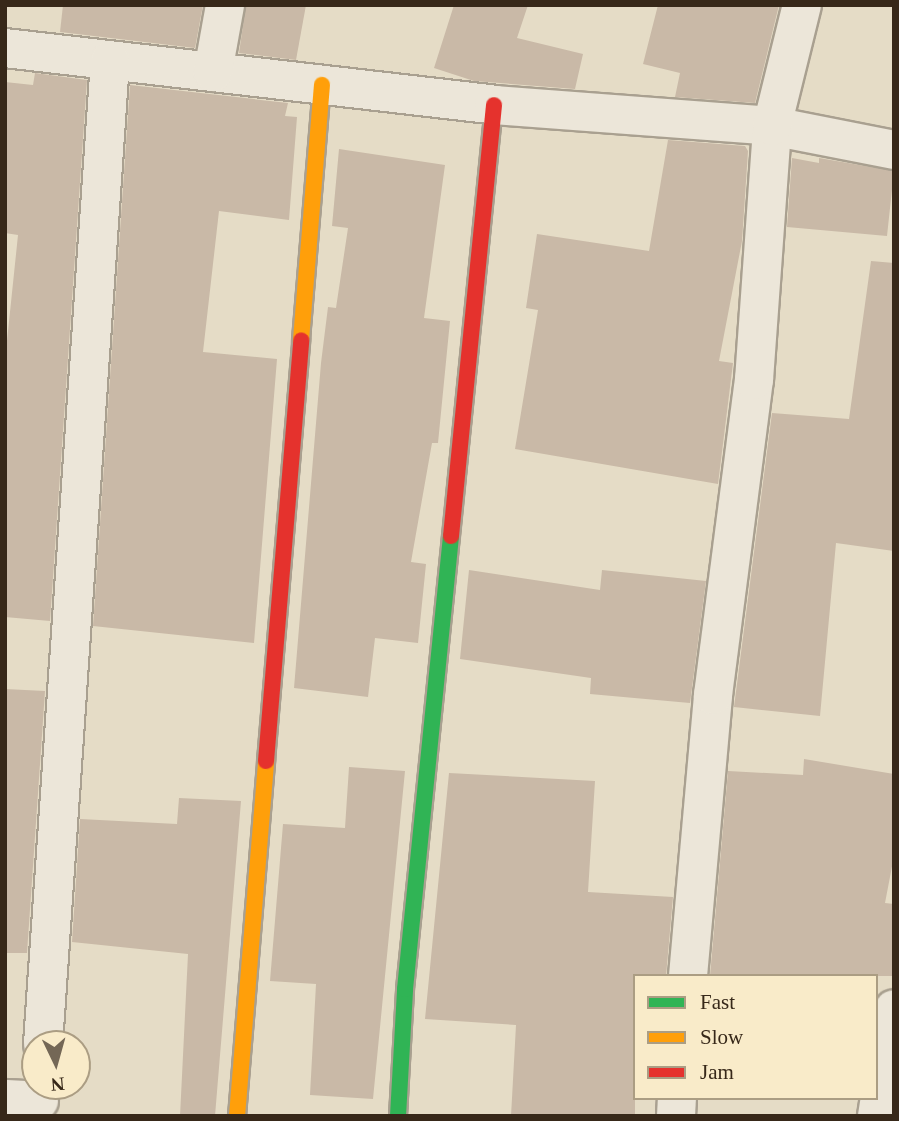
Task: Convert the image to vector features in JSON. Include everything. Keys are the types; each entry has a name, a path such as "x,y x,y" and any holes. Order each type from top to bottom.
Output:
{"street":[{"path":"213,72 225,5"},
{"path":"688,974 713,695 754,380 772,126 802,5"},
{"path":"5,48 494,105 772,126 894,150"},
{"path":"44,1030 110,60"},
{"path":"237,1116 322,85"},
{"path":"398,1116 405,989 494,105"},
{"path":"877,1116 894,1009"}],"building":[{"path":"63,5 203,5 195,48 60,32"},
{"path":"246,5 306,5 296,60 239,53"},
{"path":"454,5 528,5 517,38 583,54 575,89 474,81 434,68"},
{"path":"658,5 779,5 755,103 675,97 680,73 643,64"},
{"path":"35,73 87,80 50,621 5,617 5,360 18,235 5,233 5,82 33,85"},
{"path":"130,85 288,103 285,116 297,117 289,220 219,211 203,352 277,359 254,643 93,626"},
{"path":"668,140 745,146 748,151 742,241 719,361 733,363 718,484 515,449 538,310 526,308 537,234 649,251"},
{"path":"339,149 445,165 424,318 450,321 438,443 432,443 411,562 426,564 418,643 375,638 368,697 294,688 321,363 328,307 336,308 348,228 332,226"},
{"path":"792,158 819,163 819,158 894,171 887,236 787,227"},
{"path":"871,261 894,263 894,551 836,543 820,716 734,707 772,413 849,419"},
{"path":"469,570 600,590 602,570 706,581 690,703 590,694 591,678 460,659"},
{"path":"5,689 45,691 27,953 5,953"},
{"path":"804,759 894,774 894,856 885,903 894,904 894,976 710,974 728,771 803,775"},
{"path":"349,767 405,771 373,1099 310,1095 316,984 270,981 283,824 345,828"},
{"path":"449,773 595,781 588,892 673,897 666,974 633,974 635,1116 511,1116 516,1025 425,1019"},
{"path":"179,798 241,801 215,1116 180,1116 188,954 72,942 80,819 177,824"}],"traffic: fast":[{"path":"398,1116 405,989 451,536"}],"traffic: slow":[{"path":"301,340 322,85"},
{"path":"237,1116 266,761"}],"traffic: jam":[{"path":"451,536 494,105"},
{"path":"266,761 301,340"}]}
